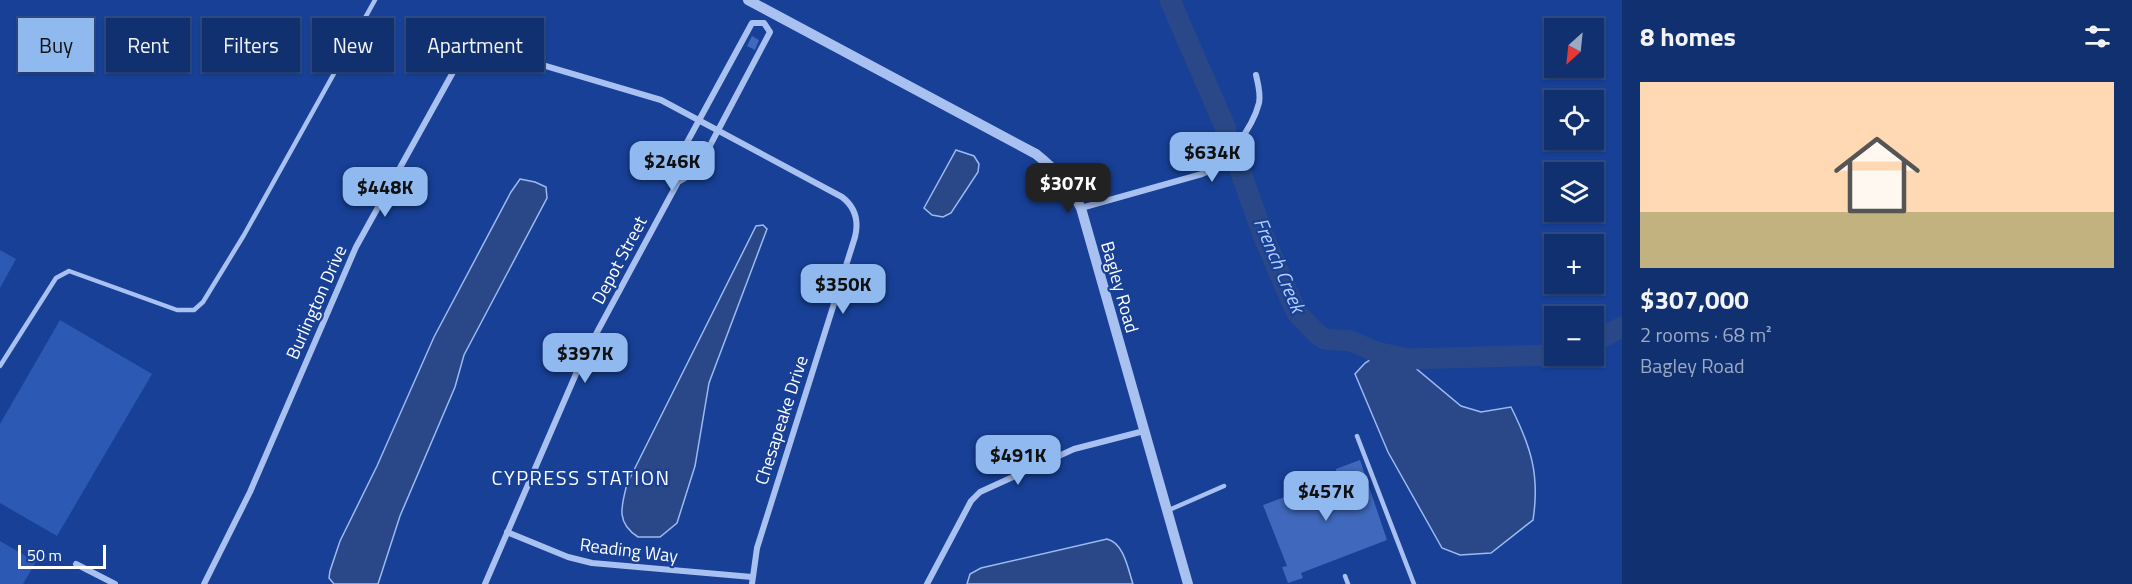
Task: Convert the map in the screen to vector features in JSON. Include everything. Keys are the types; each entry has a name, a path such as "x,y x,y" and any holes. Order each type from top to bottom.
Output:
{"street":[{"name":"Bagley Road","path":"748,0 1036,154 1059,174 1081,208 1188,584"},
{"name":"Depot Street","path":"764,22 770,12"},
{"name":"Depot Street","path":"485,584 582,360 678,182 678,161 752,22 764,22"},
{"name":"Depot Street","path":"678,182 696,172 770,32 764,22"},
{"name":"Burlington Drive","path":"204,584 250,492 356,247 453,71 467,55 482,49 501,52 650,96 718,131"},
{"path":"1081,208 1202,174 1220,164 1235,147 1258,105 1256,75"},
{"name":"Chesapeake Drive","path":"718,131 842,197 852,208 857,223 851,250 757,548 752,580"},
{"path":"927,584 971,501 980,492 1068,451 1144,431"},
{"name":"Reading Way","path":"507,531 568,557 586,562 752,580"},
{"path":"76,564 115,584"}],"lane":[{"path":"0,366 56,278 69,271 177,310 194,310 203,302 244,235 375,0"},
{"path":"1357,436 1414,584"},
{"path":"1166,511 1224,486"},
{"path":"1345,576 1348,584"}],"shaded area":[{"path":"956,150 974,156 979,164 978,172 951,213 943,217 932,215 924,208"},
{"path":"520,179 546,187 547,198 464,355 455,387 400,516 378,584 334,584 329,578 340,541 377,466 434,337"},
{"path":"763,225 767,229 709,383 695,466 677,523 660,537 638,537 631,532 623,520 622,507 627,484 756,226"},
{"path":"0,250 16,259 0,288"},
{"path":"60,320 152,374 57,536 0,503 0,424"},
{"path":"1376,356 1413,366 1461,406 1481,412 1511,407 1529,448 1532,462 1535,489 1533,520 1491,553 1460,555 1442,548 1388,452 1355,374 1365,363"},
{"path":"1107,539 1113,541 1121,551 1133,584 967,584 970,574 981,568"},
{"path":"0,541 36,562 23,584 0,584"}],"building":[{"path":"752,36 759,40 755,50 747,46"},
{"path":"1360,460 1387,540 1301,573 1303,578 1288,583 1282,567 1287,566 1263,505 1335,478 1336,469"}],"waterway":[{"name":"French Creek","path":"1170,0 1226,129"},
{"name":"French Creek","path":"1240,170 1263,235 1297,313 1325,339 1351,341 1376,352 1408,359 1544,355"},
{"name":"French Creek","path":"1604,336 1622,327"}],"district":[{"name":"CYPRESS STATION","path":"581,477"}]}
